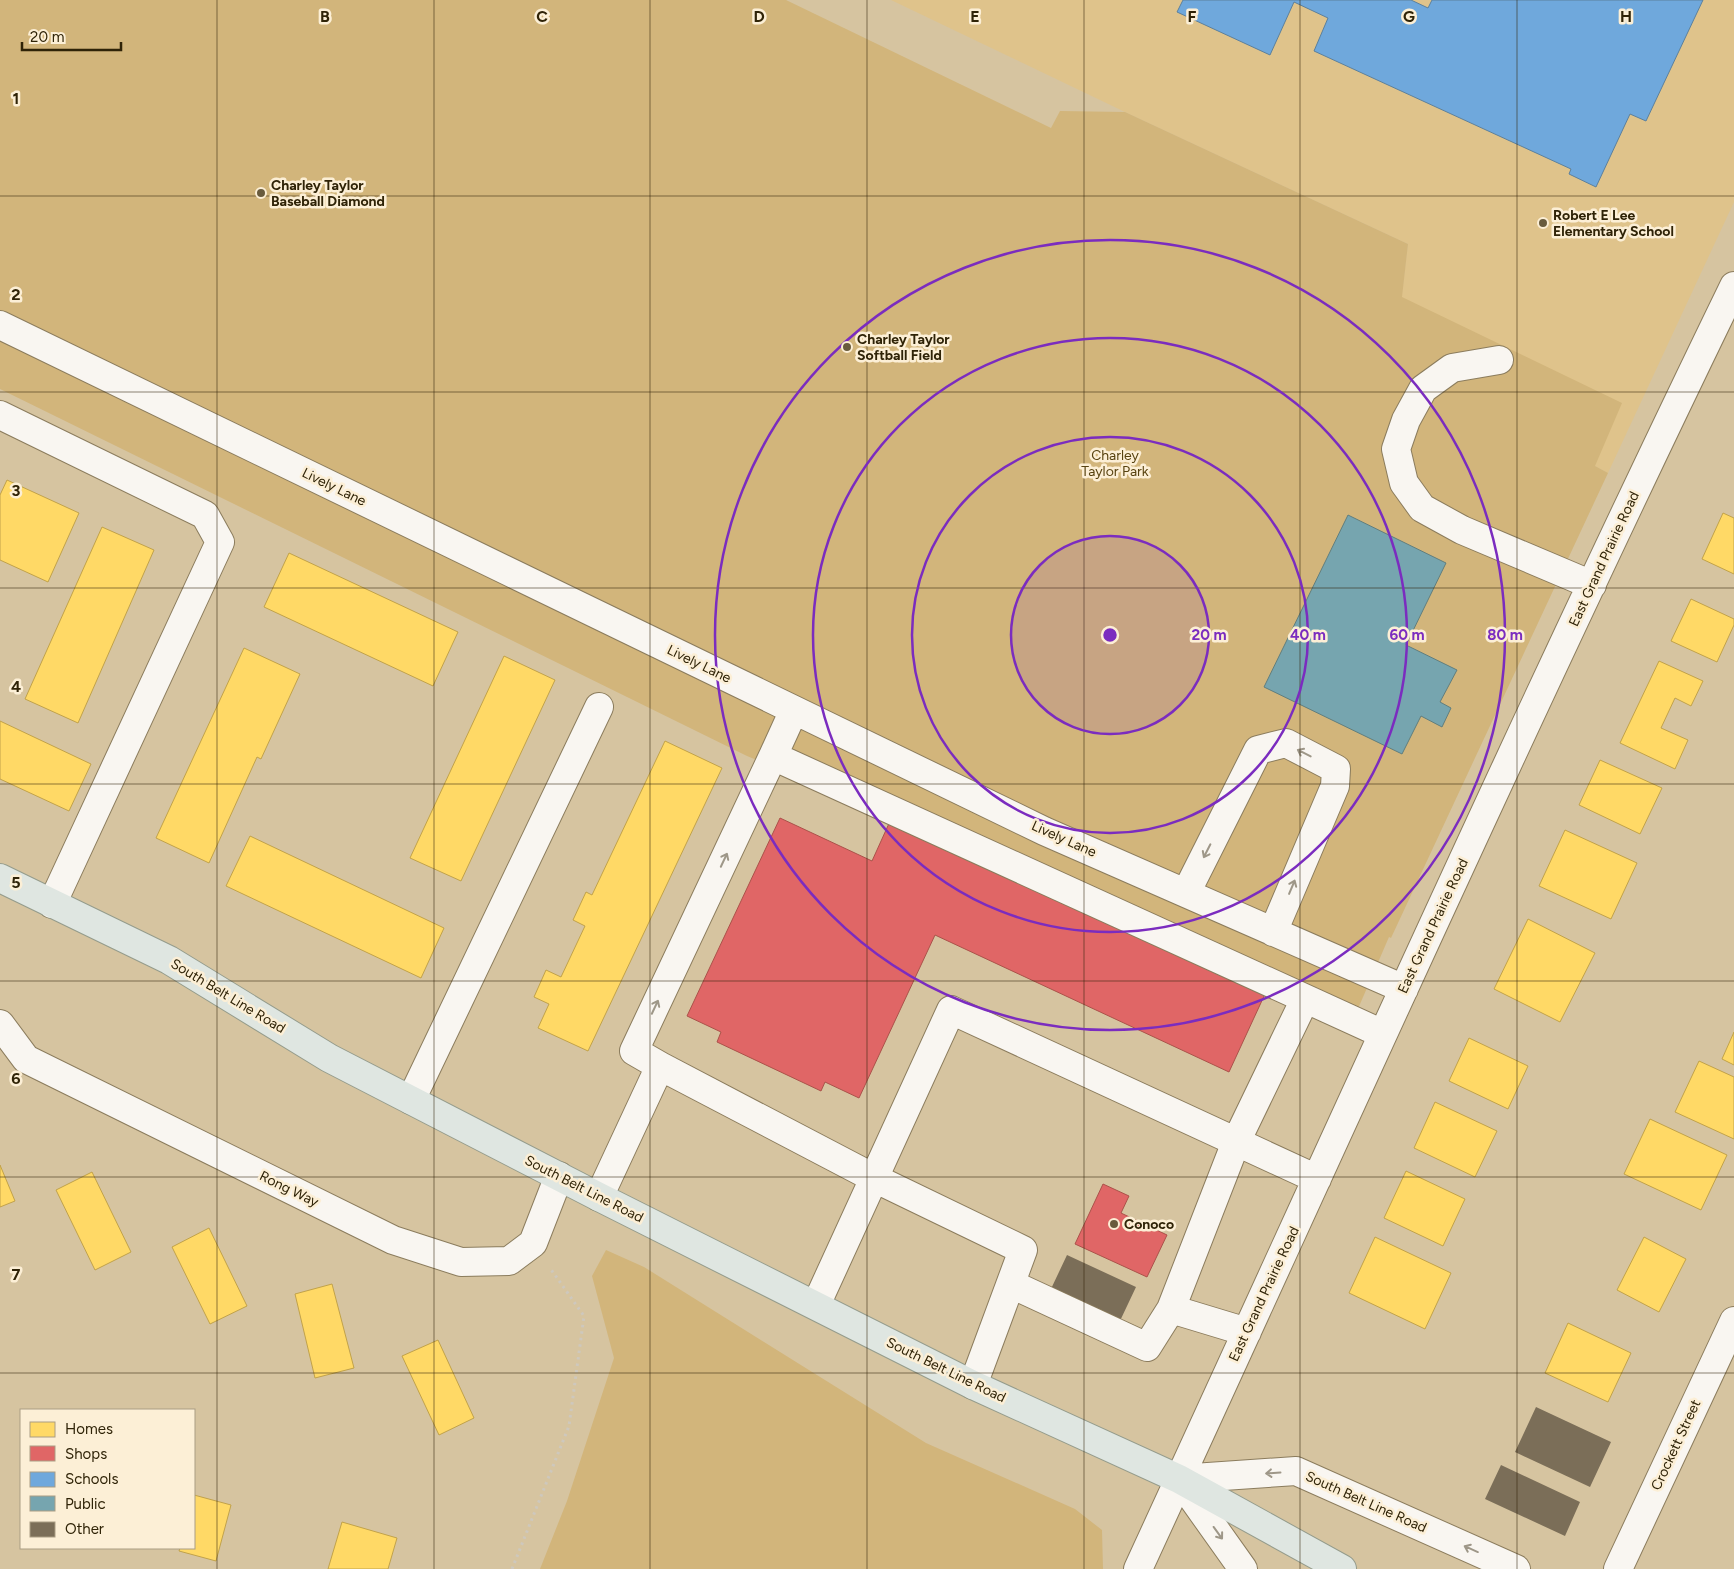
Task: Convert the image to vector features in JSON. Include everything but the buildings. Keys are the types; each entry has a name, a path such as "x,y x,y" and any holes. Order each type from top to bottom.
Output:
{"main road":[{"name":"South Belt Line Road","path":"0,878 169,960 329,1058 599,1197 973,1385 1179,1479 1342,1569"}],"street":[{"name":"East Grand Prairie Road","path":"1138,1569 1383,1034 1664,431 1734,286"},
{"name":"Lively Lane","path":"0,325 1044,831 1404,989"},
{"path":"1499,360 1452,368 1423,389 1406,420 1396,449 1404,482 1422,508 1462,530 1592,586"},
{"path":"0,415 205,515 220,542 52,904"},
{"path":"411,1100 599,707"},
{"path":"794,710 634,1051 874,1178 1023,1250 973,1385"},
{"path":"1186,893 1258,750 1286,743 1336,769 1336,786 1273,932"},
{"path":"773,756 1383,1034"},
{"path":"1011,1284 1147,1347 1171,1309 1236,1142 1305,999"},
{"path":"816,1305 951,1010 1317,1179"},
{"name":"Rong Way","path":"0,1024 26,1059 393,1240 461,1262 509,1261 533,1243"},
{"path":"599,1197 660,1066"},
{"path":"533,1243 559,1176"},
{"path":"1171,1309 1247,1332"},
{"name":"Crockett Street","path":"1618,1569 1734,1321"},
{"name":"South Belt Line Road","path":"1179,1479 1296,1471 1516,1569"},
{"path":"1179,1479 1243,1569"}],"path":[{"path":"512,1569 569,1426 584,1316 533,1243"}],"shaded area":[{"name":"Robert E Lee Elementary School","path":"891,0 1734,0 1734,202 1608,473 1433,379 1398,326 1408,244"}],"green space":[{"name":"Charley Taylor Park","path":"0,0 786,0 1051,128 1060,111 1125,112 1408,244 1402,297 1622,403 1595,466 1608,473 1391,938 1389,937 1357,1011 747,756 0,389"},
{"path":"606,1250 644,1267 926,1443 1075,1509 1102,1530 1103,1569 540,1569 567,1501 614,1358 592,1276"}],"place":[{"name":"Charley Taylor Baseball Diamond","path":"261,193"},
{"name":"Robert E Lee Elementary School","path":"1543,223"},
{"name":"Charley Taylor Softball Field","path":"847,347"},
{"name":"Conoco","path":"1114,1224"}]}
